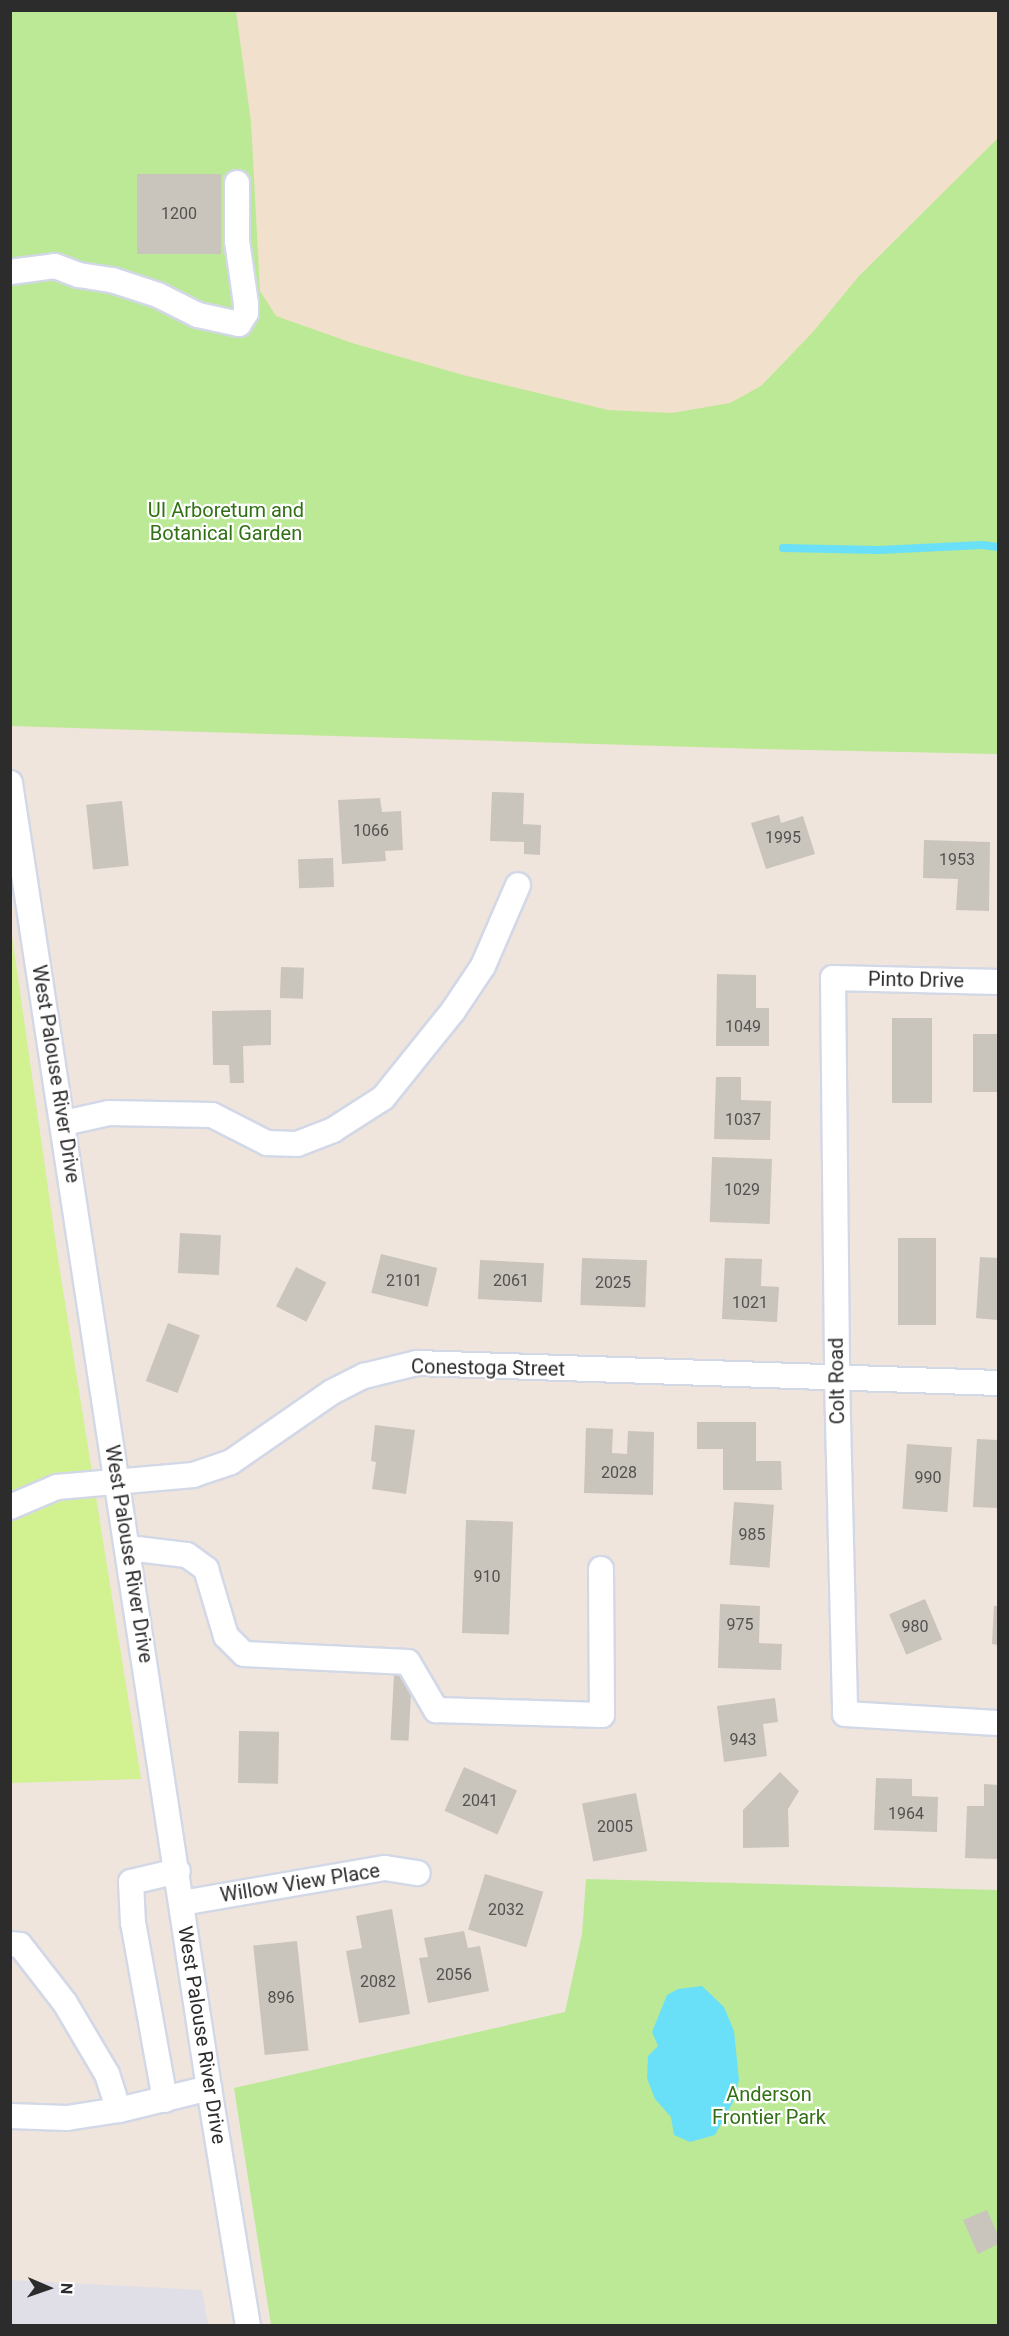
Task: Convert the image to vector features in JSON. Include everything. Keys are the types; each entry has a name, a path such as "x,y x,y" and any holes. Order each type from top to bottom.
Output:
{"street":[{"path":"10,272 55,266 80,275 112,280 158,295 198,315 239,324 246,313 246,304 237,241 237,183"},
{"name":"West Palouse River Drive","path":"10,783 64,1123 209,2088 248,2325"},
{"path":"64,1123 109,1113 212,1115 267,1143 297,1144 333,1130 383,1098 453,1011 483,966 518,885"},
{"name":"Pinto Drive","path":"833,978 999,982"},
{"name":"Colt Road","path":"833,978 837,1380 845,1714 999,1723"},
{"name":"Conestoga Street","path":"10,1507 57,1486 193,1475 231,1462 332,1392 364,1376 417,1363 837,1380 999,1383"},
{"path":"128,1548 187,1555 206,1569 226,1636 244,1654 408,1662 436,1710 602,1715 601,1569"},
{"name":"Willow View Place","path":"182,1903 385,1868 418,1873"},
{"path":"165,2100 133,1923 131,1882 178,1871"},
{"path":"10,1944 20,1945 65,2003 107,2074 119,2110"},
{"path":"10,2116 67,2118 119,2110 209,2088"}],"shaded area":[{"name":"UI Arboretum and Botanical Garden","path":"10,11 998,11 998,754 28,727 10,571"},
{"path":"11,2280 202,2290 208,2325 11,2325"}],"green space":[{"name":"UI Arboretum and Botanical Garden","path":"11,11 236,11 251,122 260,291 276,316 352,343 463,375 608,410 672,413 730,403 761,386 812,333 859,276 998,138 998,754 11,726"},
{"path":"10,922 59,1265 141,1779 11,1783"},
{"name":"Anderson Frontier Park","path":"586,1879 998,1890 998,2325 271,2325 234,2088 565,2012 582,1934"}],"water":[{"path":"702,1986 724,2007 734,2031 739,2080 733,2102 715,2135 690,2142 674,2135 671,2117 655,2099 647,2078 648,2056 658,2046 652,2032 667,1995 678,1989"}],"building":[{"path":"137,174 221,174 221,254 137,254"},
{"path":"492,792 524,793 523,824 541,825 540,855 524,854 524,842 490,841"},
{"path":"380,798 382,812 401,811 403,850 385,851 386,861 342,864 338,800"},
{"path":"122,801 129,866 93,869 86,805"},
{"path":"779,815 781,823 803,816 815,854 766,869 751,823"},
{"path":"924,840 990,842 989,911 956,910 958,879 923,878"},
{"path":"333,858 334,887 299,888 298,859"},
{"path":"281,967 304,968 303,999 280,998"},
{"path":"717,974 756,975 756,1008 769,1008 769,1046 716,1046"},
{"path":"271,1010 271,1045 243,1046 244,1083 230,1083 229,1065 213,1065 212,1011"},
{"path":"892,1018 932,1018 932,1103 892,1103"},
{"path":"973,1034 998,1034 998,1092 973,1092"},
{"path":"716,1077 741,1077 741,1100 771,1101 770,1140 714,1139"},
{"path":"712,1157 772,1159 770,1224 710,1222"},
{"path":"180,1233 221,1235 219,1275 178,1273"},
{"path":"898,1238 936,1238 936,1325 898,1325"},
{"path":"381,1254 437,1268 428,1307 371,1293"},
{"path":"980,1257 998,1258 998,1320 976,1318"},
{"path":"582,1258 647,1260 645,1307 580,1305"},
{"path":"725,1258 762,1259 761,1286 779,1287 777,1322 722,1319"},
{"path":"480,1260 544,1263 542,1302 478,1299"},
{"path":"296,1267 326,1282 306,1322 276,1306"},
{"path":"168,1323 200,1335 178,1393 146,1381"},
{"path":"697,1422 756,1422 756,1461 781,1461 782,1490 723,1490 723,1449 697,1449"},
{"path":"375,1425 415,1430 406,1494 372,1489 376,1462 371,1461"},
{"path":"586,1428 613,1429 612,1453 627,1454 628,1431 654,1432 653,1495 584,1493"},
{"path":"977,1439 998,1440 998,1508 973,1507"},
{"path":"907,1444 952,1447 947,1512 902,1509"},
{"path":"734,1502 774,1505 770,1568 730,1565"},
{"path":"466,1520 513,1522 509,1635 462,1633"},
{"path":"925,1599 942,1640 906,1655 889,1614"},
{"path":"720,1604 760,1606 759,1643 782,1644 781,1670 718,1668"},
{"path":"994,1606 998,1606 998,1645 992,1644"},
{"path":"394,1674 412,1675 409,1741 391,1740"},
{"path":"775,1698 778,1722 763,1724 767,1756 724,1762 717,1706"},
{"path":"239,1731 279,1732 278,1784 238,1783"},
{"path":"464,1767 517,1791 497,1834 444,1811"},
{"path":"780,1772 799,1791 788,1809 789,1847 743,1848 743,1810"},
{"path":"876,1778 912,1779 912,1796 938,1797 937,1832 874,1830"},
{"path":"984,1784 998,1785 998,1859 965,1858 967,1806 984,1806"},
{"path":"636,1793 647,1851 593,1861 582,1803"},
{"path":"485,1874 543,1892 526,1947 468,1929"},
{"path":"392,1909 410,2014 359,2023 346,1951 362,1948 356,1916"},
{"path":"464,1931 468,1948 480,1946 489,1991 428,2003 419,1958 428,1957 424,1938"},
{"path":"297,1941 308,2050 265,2055 253,1946"},
{"path":"987,2210 998,2235 998,2244 978,2254 963,2220"}],"waterway":[{"path":"783,548 879,550 982,545 998,547"}]}
